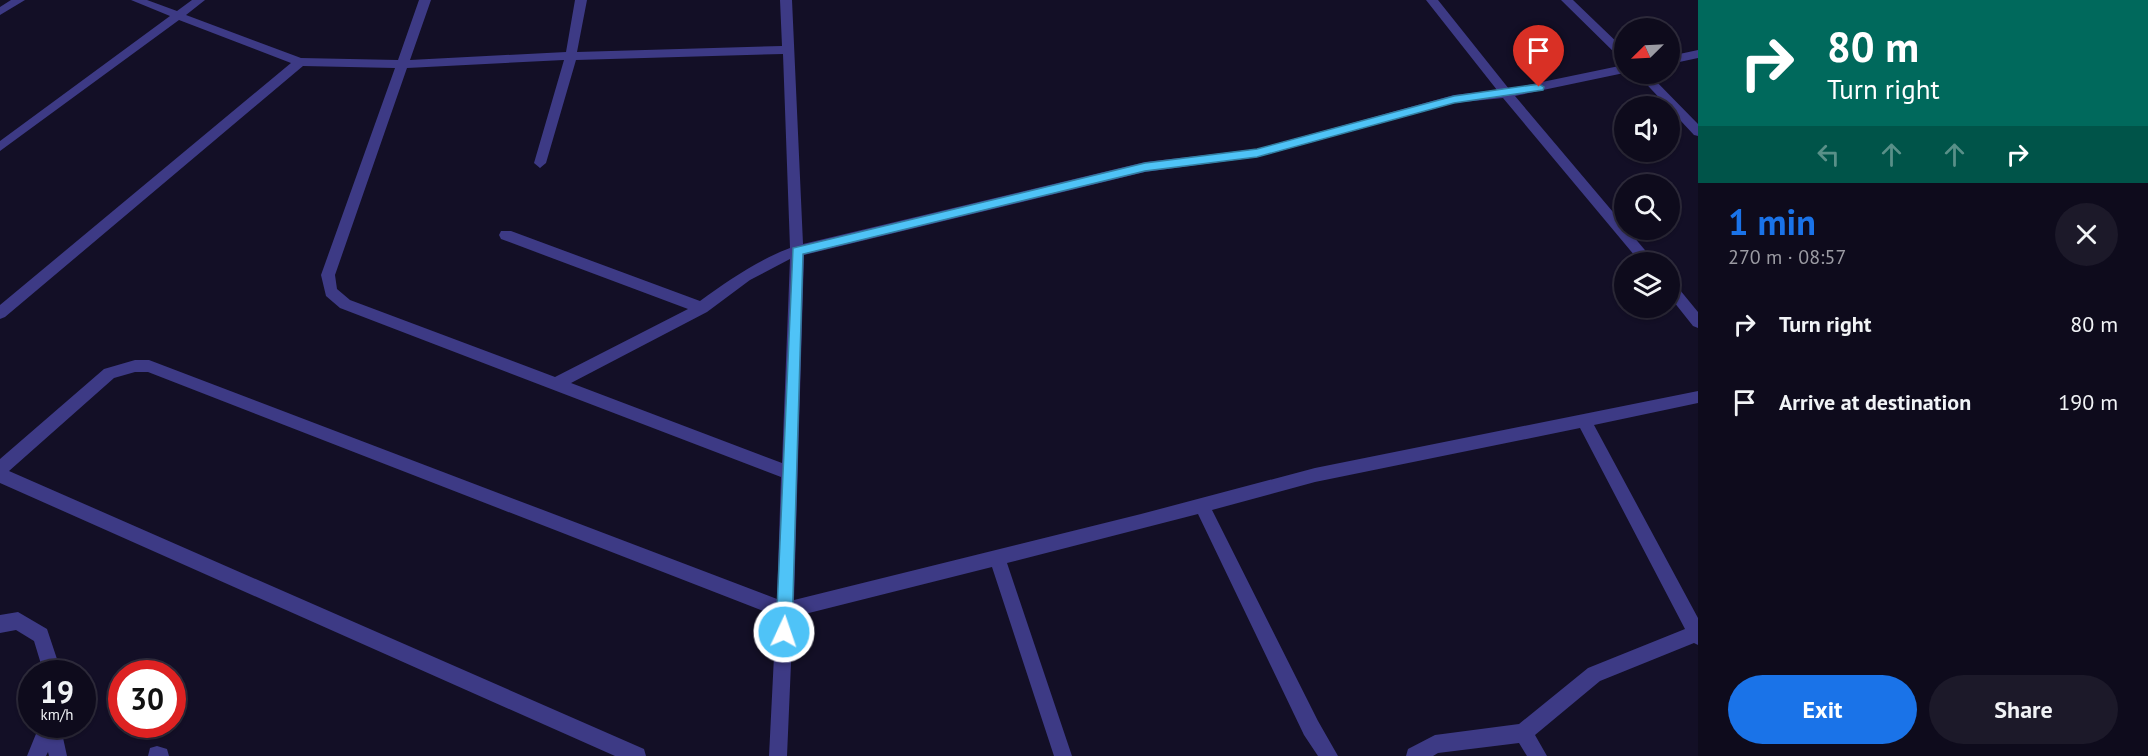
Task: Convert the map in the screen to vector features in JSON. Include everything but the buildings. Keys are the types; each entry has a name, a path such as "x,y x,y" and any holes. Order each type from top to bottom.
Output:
{"street":[{"path":"0,12 19,0"},
{"path":"136,0 300,62 403,64 571,56 788,51"},
{"path":"0,147 199,0"},
{"path":"425,0 328,275 328,289 333,297 345,304 790,473"},
{"path":"540,164 571,56 581,0"},
{"path":"778,756 786,611 797,251 786,0"},
{"path":"1432,0 1506,93 1640,252"},
{"path":"1567,0 1614,45"},
{"path":"1680,58 1698,54"},
{"path":"0,313 300,62"},
{"path":"556,384 702,308 745,276 769,262 797,251 1145,167 1257,153 1454,99 1506,93 1614,71"},
{"path":"1652,84 1698,132"},
{"path":"506,235 702,308"},
{"path":"1680,300 1698,322"},
{"path":"0,469 109,373 128,367 149,366 786,611 1202,506 1315,475 1698,397"},
{"path":"1415,756 1435,744 1523,733 1594,674 1698,634 1583,419"},
{"path":"0,475 637,756"},
{"path":"1202,506 1311,728 1329,756"},
{"path":"997,558 1063,756"},
{"path":"0,624 18,621 41,635 49,660"},
{"path":"1523,733 1538,756"},
{"path":"36,756 44,738"},
{"path":"54,738 58,756"}],"route":[{"path":"784,632 797,251 1145,167 1257,153 1330,131 1454,99 1518,92 1539,87"}]}
